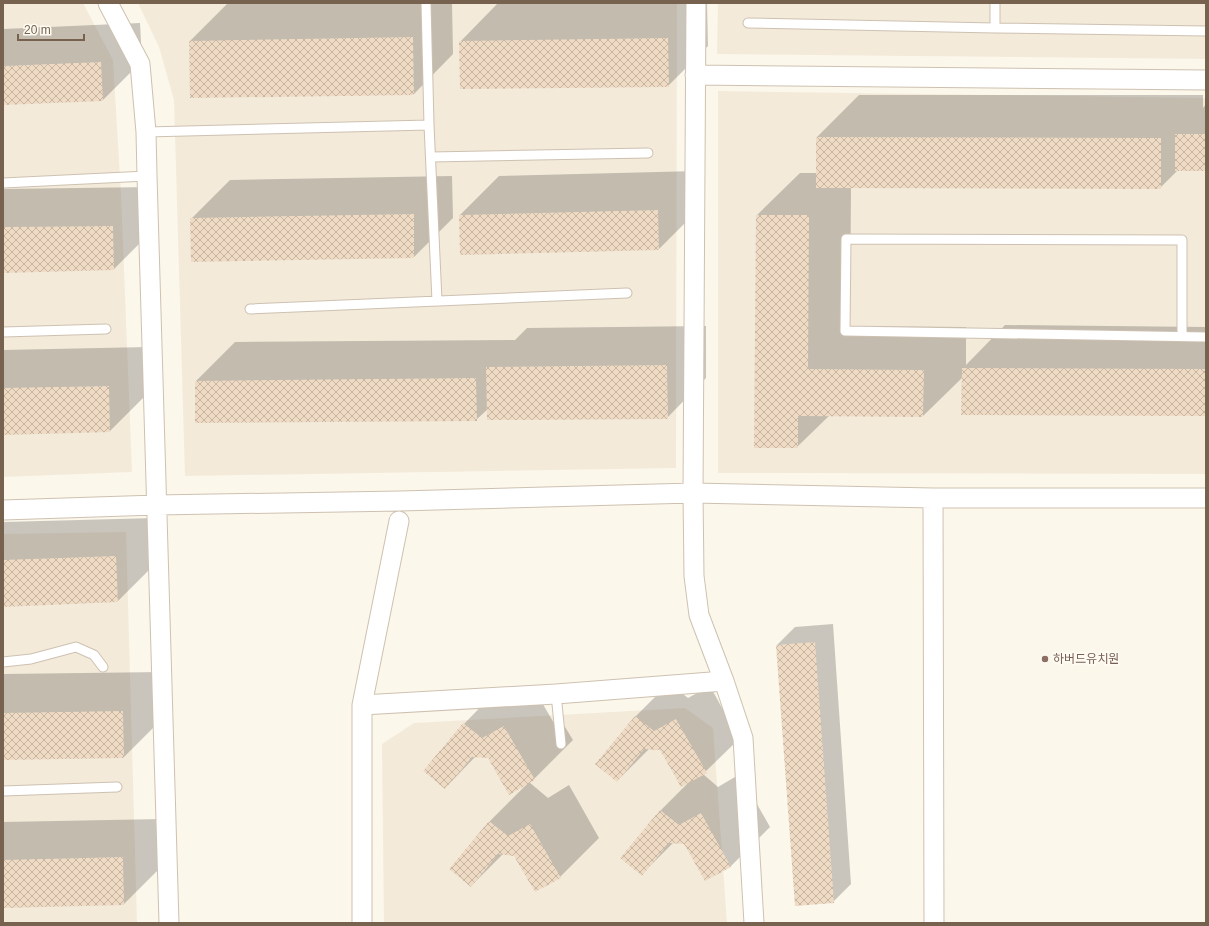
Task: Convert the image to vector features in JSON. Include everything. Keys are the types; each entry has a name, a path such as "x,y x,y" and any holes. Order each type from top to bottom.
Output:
{"street":[{"path":"108,3 140,64 146,132 146,176 169,923"},
{"path":"696,3 693,493 694,576 699,615 744,738 754,923"},
{"path":"695,75 1206,80"},
{"path":"3,510 157,505 392,501 693,493 933,498 1206,498"},
{"path":"933,498 934,923"},
{"path":"362,923 362,705 398,521"},
{"path":"362,705 556,694 724,681"}],"lane":[{"path":"426,3 429,125 437,301"},
{"path":"995,3 995,28"},
{"path":"748,23 1206,31"},
{"path":"146,132 429,125"},
{"path":"431,157 648,153"},
{"path":"3,183 146,176"},
{"path":"1182,336 1182,240 846,239 845,331 1206,337"},
{"path":"250,309 626,293"},
{"path":"3,332 106,329"},
{"path":"3,662 31,659 76,648 94,655 103,667"},
{"path":"556,694 561,744"},
{"path":"3,791 117,787"}],"shaded area":[{"path":"3,3 83,3 113,60 121,194 132,472 3,477"},
{"path":"138,3 677,3 676,468 185,476 174,100 159,47"},
{"path":"718,3 1206,3 1206,59 717,54"},
{"path":"718,91 1206,98 1206,474 718,473"},
{"path":"126,532 137,923 3,923 3,534"},
{"path":"685,708 713,728 727,923 384,923 382,744 414,723"}],"building":[{"path":"413,37 414,95 190,98 189,41"},
{"path":"668,38 669,87 460,89 459,41"},
{"path":"101,62 103,101 3,105 3,66"},
{"path":"1175,134 1206,134 1206,171 1175,171"},
{"path":"816,137 1161,138 1161,189 816,188"},
{"path":"658,210 659,250 460,255 459,215"},
{"path":"414,214 414,258 191,262 190,218"},
{"path":"756,215 809,215 808,369 924,370 923,417 798,416 798,448 754,448"},
{"path":"113,226 114,270 3,273 3,227"},
{"path":"667,365 668,419 487,420 486,367"},
{"path":"962,368 1206,369 1206,416 961,415"},
{"path":"476,378 477,421 195,423 195,381"},
{"path":"109,386 110,432 3,435 3,388"},
{"path":"116,556 118,602 3,607 3,560"},
{"path":"815,642 834,903 795,906 776,645"},
{"path":"123,711 124,758 3,760 3,713"},
{"path":"635,716 654,731 676,719 707,773 681,787 660,750 644,749 617,782 595,764"},
{"path":"463,723 482,738 504,726 535,780 509,795 488,758 472,757 445,789 423,771"},
{"path":"660,810 679,825 701,813 731,867 705,881 684,844 669,843 642,876 620,858"},
{"path":"489,821 508,836 530,824 561,878 535,892 514,856 498,854 471,887 449,869"},
{"path":"123,857 124,905 3,908 3,860"}],"place":[{"name":"하버드유치원","path":"1045,659"}]}
